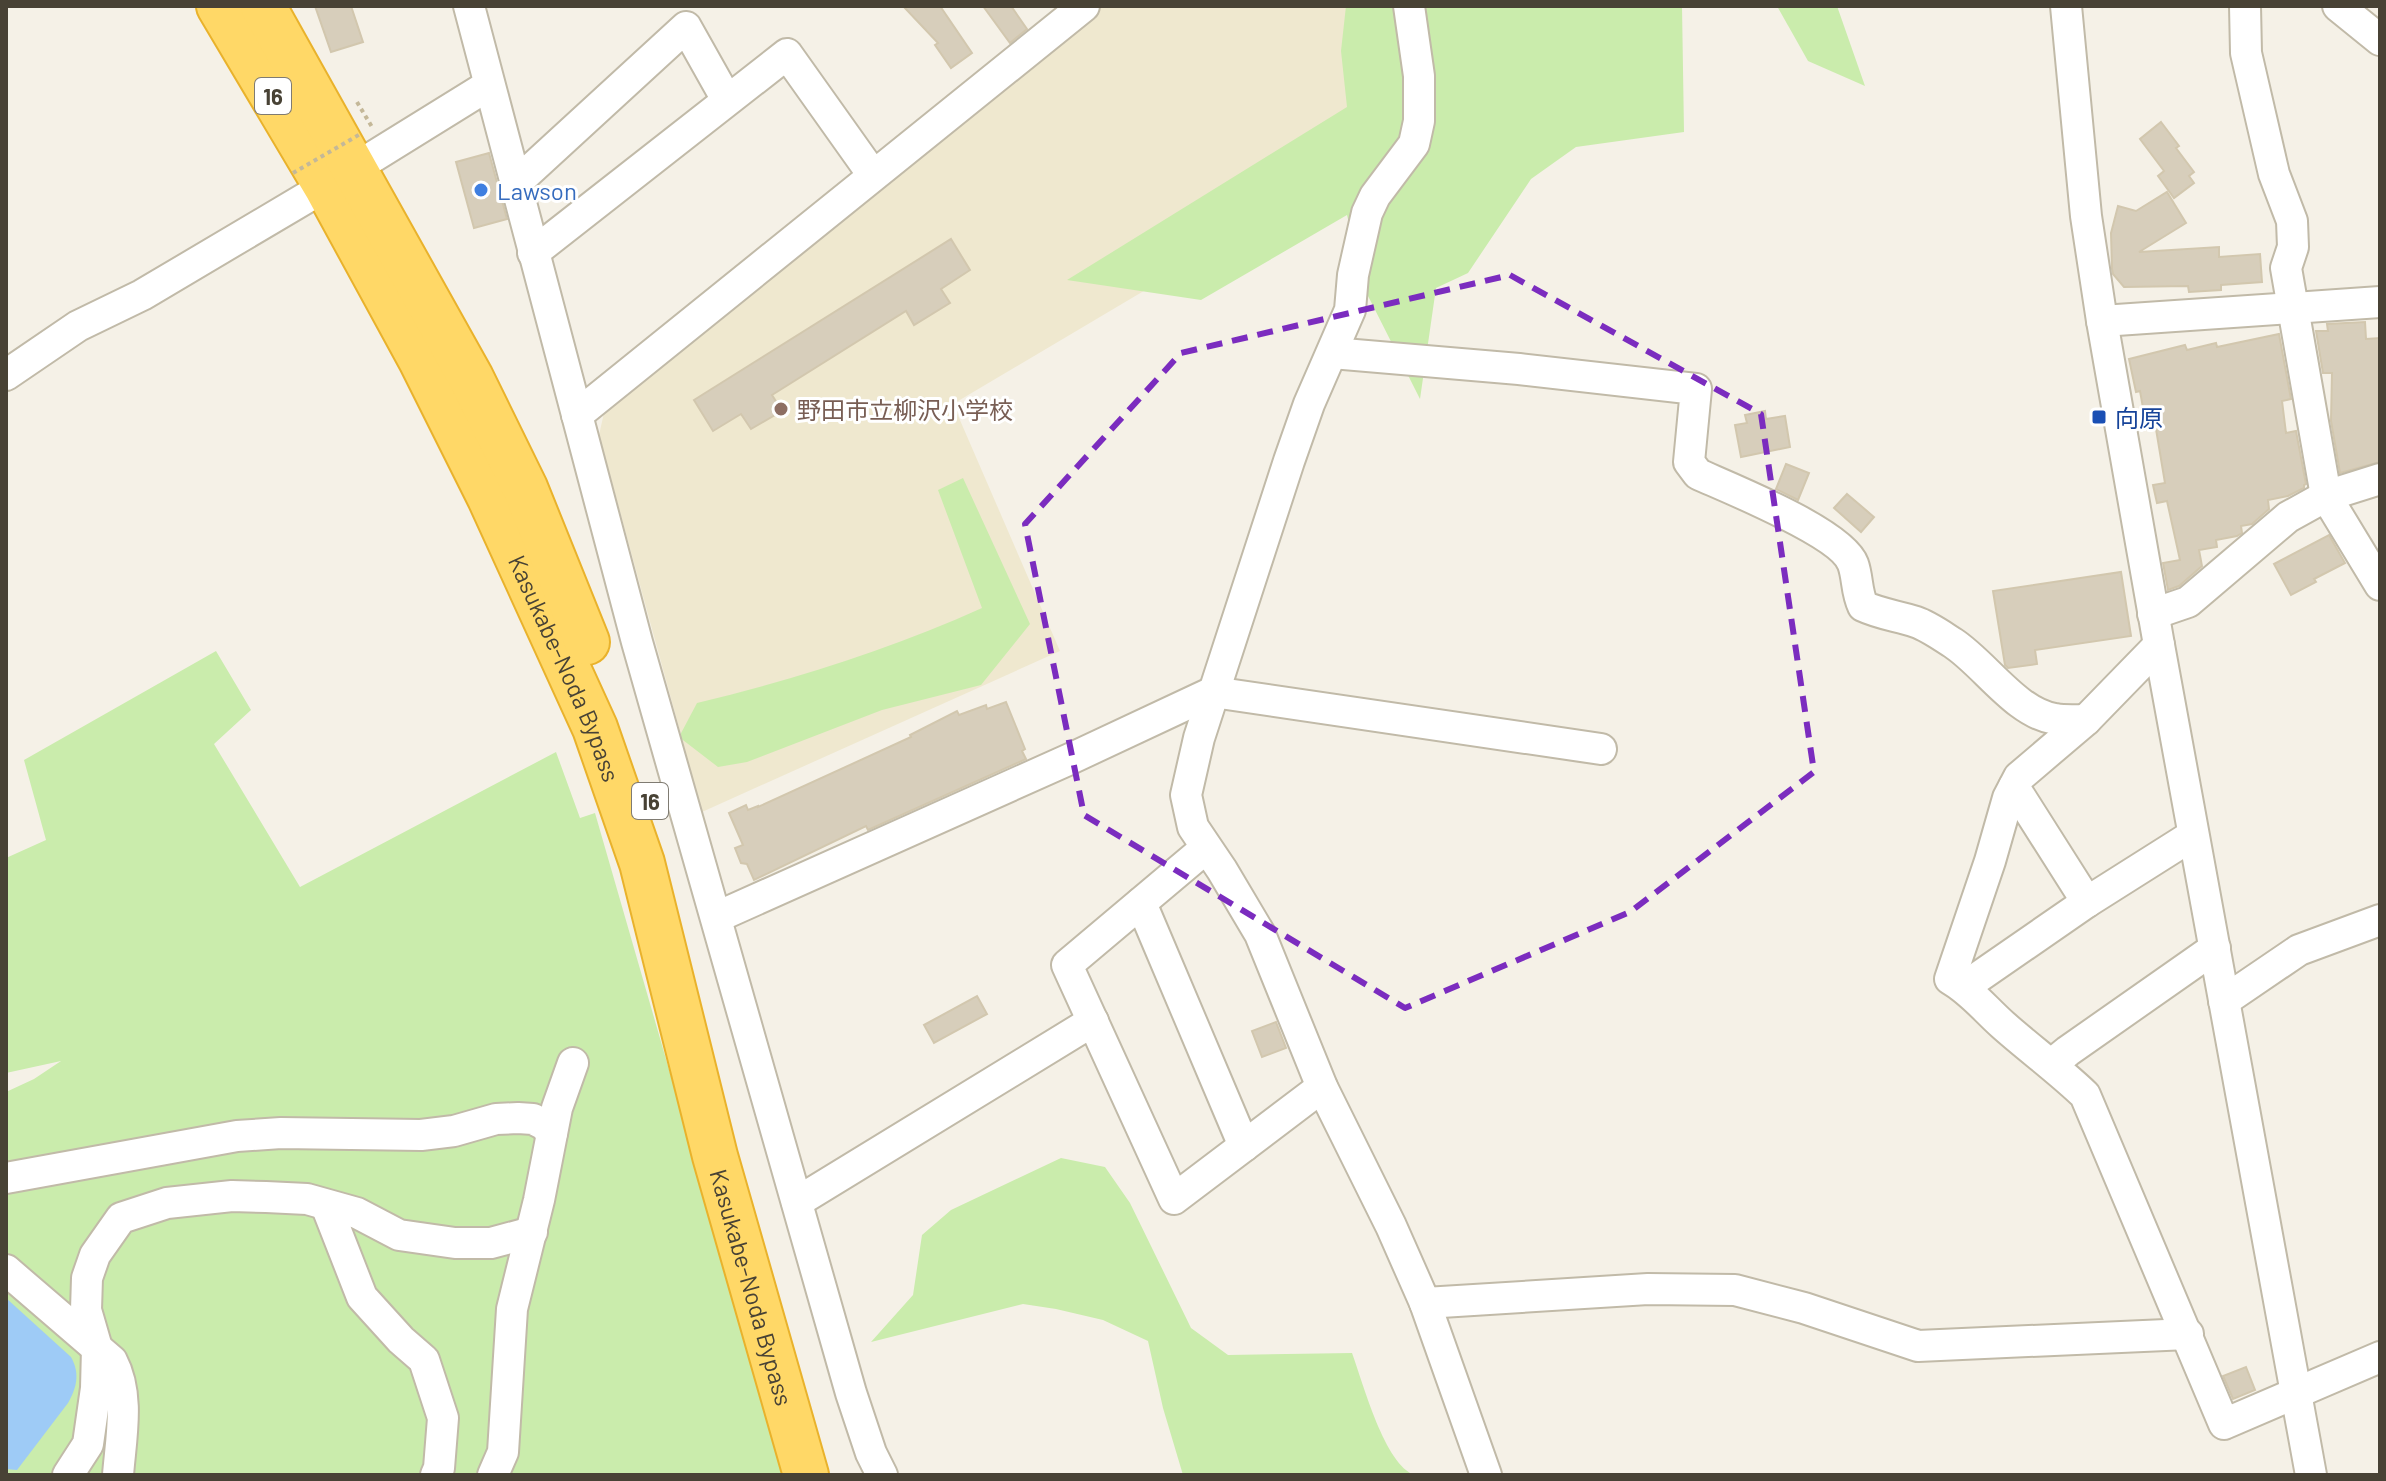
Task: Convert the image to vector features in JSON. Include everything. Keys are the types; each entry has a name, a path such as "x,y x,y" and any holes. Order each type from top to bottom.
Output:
{"highway":[{"name":"Kasukabe-Noda Bypass","path":"219,6 334,166 471,378 525,488 654,810 688,931 740,1147 834,1475"},
{"name":"Kasukabe-Noda Bypass","path":"263,6 421,360 490,498 595,728 642,863 715,1156 806,1475"}],"street":[{"path":"469,6 637,642 851,1393 871,1453 882,1475"},
{"path":"577,415 1084,6"},
{"path":"1409,6 1419,76 1419,121 1414,144 1375,196 1367,213 1353,275 1350,310 1294,446 1213,692 1186,795 1193,827 1260,934 1322,1087 1391,1226 1425,1303 1486,1475"},
{"path":"2066,6 2086,216 2102,321 2311,1475"},
{"path":"2245,6 2246,53 2274,174 2292,221 2293,247 2286,268 2326,496 2380,585"},
{"path":"2338,6 2380,40"},
{"path":"515,184 686,27 727,100"},
{"path":"533,253 787,54 873,175"},
{"path":"8,369 78,326 142,295 334,166 489,85"},
{"path":"2102,321 2380,302"},
{"path":"1332,353 1519,369 1696,389 1689,462 1698,474 1784,512 1836,544 1853,564 1857,594 1863,606 1880,614 1919,622 1954,644 1982,666 2004,690 2030,709 2053,719 2086,720"},
{"path":"2153,614 2188,602 2288,517 2326,496 2380,479"},
{"path":"2159,645 2086,720 2019,777 2008,798 1950,979 1964,987 2001,1024 2085,1095 2224,1424 2380,1357"},
{"path":"717,917 1056,766 1213,692 1601,749"},
{"path":"2014,787 2087,902"},
{"path":"1964,987 2087,902 2193,835"},
{"path":"1206,848 1067,965 1174,1199 1322,1087"},
{"path":"1141,903 1244,1146"},
{"path":"2224,1001 2299,950 2380,920"},
{"path":"2052,1064 2215,948"},
{"path":"797,1202 1093,1021"},
{"path":"493,1475 503,1452 512,1309 532,1232 557,1108 573,1063"},
{"path":"6,1178 237,1136 281,1133 421,1135 454,1131 496,1119 518,1118 533,1119 552,1133"},
{"path":"68,1475 88,1444 96,1388 97,1348 86,1310 87,1278 95,1255 121,1218 167,1203 232,1196 307,1199 357,1213 399,1235 441,1241 491,1243 532,1232"},
{"path":"326,1205 362,1297 424,1360 443,1418 436,1475"},
{"path":"6,1270 112,1361 123,1390 118,1475"},
{"path":"1425,1303 1648,1289 1735,1290 1804,1308 1918,1346 2188,1334"}],"highlighted area":[{"path":"1510,275 1761,414 1814,772 1630,912 1405,1008 1084,815 1025,524 1181,353"}],"shaded area":[{"name":"野田市立柳沢小学校","path":"1095,6 1413,6 1407,135 953,404 1060,651 702,812 599,435 604,413"}],"green space":[{"path":"1346,6 1682,6 1684,132 1576,147 1531,179 1468,273 1436,288 1420,399 1364,288 1347,215 1201,300 1067,280 1347,107 1341,51"},
{"path":"1777,6 1837,6 1865,86 1808,61"},
{"path":"963,478 1030,624 981,685 882,710 747,762 718,767 679,737 697,703 842,662 982,608 938,490"},
{"path":"216,651 251,710 214,744 300,887 556,752 580,818 595,813 786,1475 6,1475 6,1092 34,1079 61,1061 6,1073 6,858 46,840 24,760"},
{"path":"1061,1158 1105,1167 1130,1203 1191,1328 1228,1355 1352,1353 1385,1440 1404,1468 1415,1475 1183,1475 1163,1408 1148,1341 1103,1320 1023,1304 871,1342 913,1295 922,1235 951,1210"}],"water":[{"path":"6,1298 71,1357 76,1374 68,1403 17,1470 6,1469"}],"building":[{"path":"315,6 351,6 363,42 331,52"},
{"path":"903,6 940,6 972,53 951,68 935,45 938,43"},
{"path":"983,6 1011,6 1027,29 1010,43"},
{"path":"2161,122 2194,172 2189,176 2194,183 2174,198 2158,176 2164,171 2140,139"},
{"name":"Lawson","path":"489,153 507,219 474,228 456,162"},
{"path":"2167,192 2186,223 2139,252 2219,247 2219,257 2260,254 2262,282 2221,285 2221,290 2189,292 2188,286 2124,287 2112,269 2111,233 2118,206 2136,211"},
{"path":"951,239 970,270 941,289 950,303 914,325 906,311 772,395 782,411 751,429 741,414 713,431 694,400"},
{"path":"2365,322 2366,339 2380,338 2380,462 2340,473 2331,421 2332,373 2323,373 2316,331 2328,331 2327,324"},
{"path":"2279,334 2291,399 2282,401 2286,433 2296,431 2306,484 2288,496 2268,500 2269,509 2252,524 2241,526 2242,533 2216,540 2217,547 2199,550 2202,566 2179,586 2168,590 2163,563 2180,560 2167,501 2157,503 2153,485 2165,483 2156,429 2147,430 2140,391 2136,392 2129,359 2185,345 2187,350 2216,343 2217,347"},
{"path":"1765,411 1766,419 1785,416 1790,447 1741,457 1735,425 1747,423 1745,415"},
{"path":"1786,464 1809,473 1798,500 1776,489"},
{"path":"1847,494 1874,517 1861,532 1834,508"},
{"path":"2329,535 2345,563 2291,595 2274,564"},
{"path":"2121,572 2131,636 2035,650 2037,664 2008,668 2005,665 1993,591"},
{"path":"1006,702 1026,759 868,830 866,826 754,880 747,864 741,863 735,848 743,845 729,813 746,805 748,810 758,807 911,737 957,711 959,715 986,705 987,709"},
{"path":"977,996 987,1014 934,1043 924,1025"},
{"path":"1276,1022 1286,1048 1262,1057 1252,1031"},
{"path":"2246,1367 2255,1390 2233,1399 2223,1376"}],"place":[{"name":"Lawson","path":"481,190"},
{"name":"野田市立柳沢小学校","path":"781,409"},
{"name":"向原","path":"2099,417"}]}
